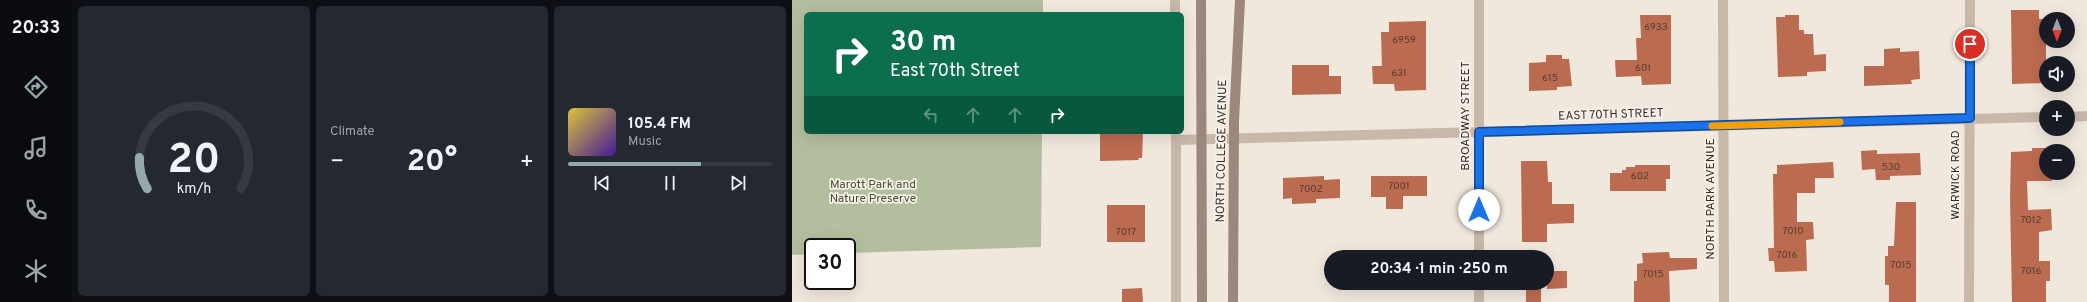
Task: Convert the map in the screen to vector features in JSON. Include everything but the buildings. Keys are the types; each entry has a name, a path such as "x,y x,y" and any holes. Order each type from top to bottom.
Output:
{"main road":[{"name":"NORTH COLLEGE AVENUE","path":"1202,0 1202,302"},
{"name":"NORTH COLLEGE AVENUE","path":"1233,302 1234,138 1240,0"}],"street":[{"path":"1175,0 1175,12"},
{"name":"BROADWAY STREET","path":"1479,0 1479,250"},
{"name":"NORTH PARK AVENUE","path":"1723,0 1724,302"},
{"name":"WARWICK ROAD","path":"1969,302 1970,0"},
{"path":"2075,117 2087,116"},
{"name":"EAST 70TH STREET","path":"1176,136 1201,140 2039,117"},
{"path":"1176,136 1176,302"},
{"path":"1479,290 1479,302"}],"green space":[{"name":"Marott Park and Nature Preserve","path":"792,0 1043,0 1043,12 804,12 804,134 1042,134 1041,247 856,253 856,238 804,238 804,254 792,255"}],"slow traffic":[{"path":"1712,126 1840,122"}],"route":[{"path":"1479,210 1479,132 1970,118 1970,44"}]}
